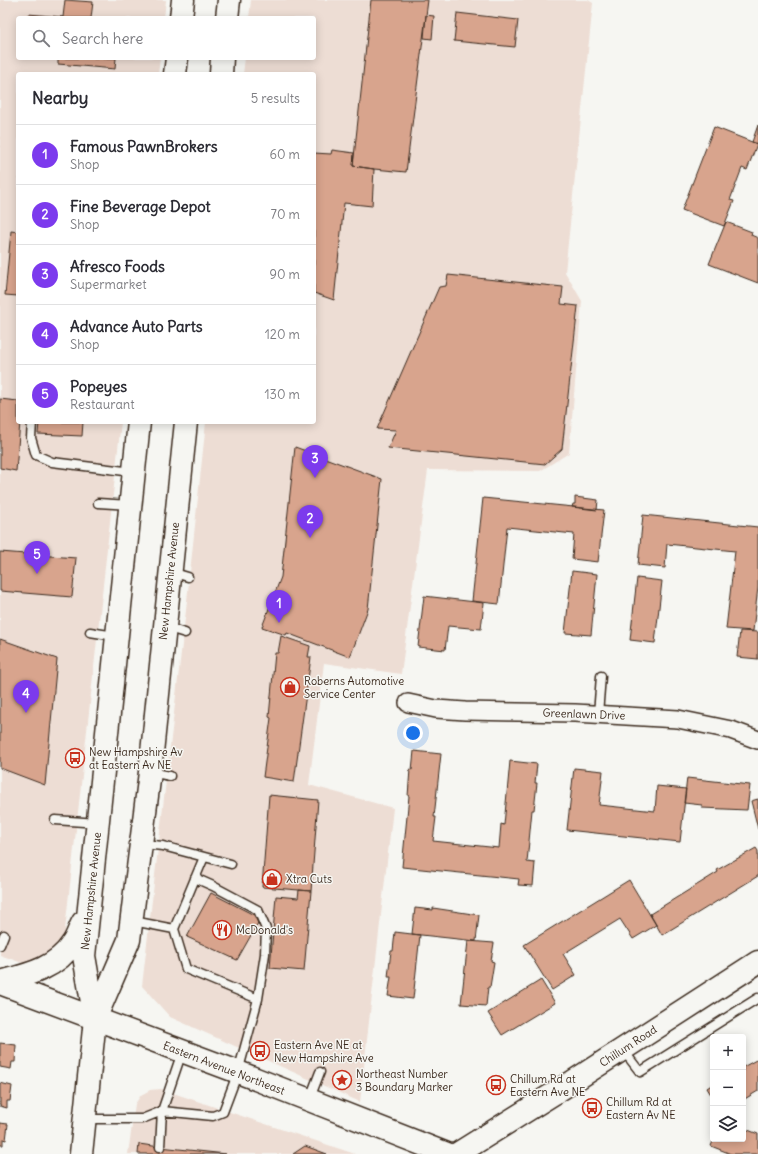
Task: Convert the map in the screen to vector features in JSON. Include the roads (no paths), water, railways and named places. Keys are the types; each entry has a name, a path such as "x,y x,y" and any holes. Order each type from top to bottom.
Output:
{"main road":[{"path":"181,16 183,0"},
{"path":"227,16 229,0"},
{"path":"175,72 177,60"},
{"path":"221,72 222,60"},
{"name":"New Hampshire Avenue","path":"95,1019 84,956 139,424"},
{"name":"New Hampshire Avenue","path":"95,1019 129,940 142,844 160,774 160,704 175,630 186,424"},
{"path":"0,983 37,972 58,959 72,945 89,910"},
{"path":"85,960 118,966"},
{"name":"Chillum Road","path":"457,1154 758,962"},
{"name":"Eastern Avenue Northeast","path":"0,983 238,1072 447,1154"},
{"path":"81,1154 95,1019"}],"street":[{"name":"Greenlawn Drive","path":"408,703 436,709 465,711 598,714 678,719 731,730 758,740"}],"lane":[{"path":"32,424 31,438 36,455 52,462 134,472"},
{"path":"98,503 131,505"},
{"path":"90,632 117,637"},
{"path":"598,714 601,676"},
{"path":"55,820 98,823"},
{"path":"142,844 163,846 231,864"},
{"path":"204,858 174,929 186,969 258,998"},
{"path":"84,1119 142,1119 162,1110 213,1116 223,1112 238,1072 258,998 265,954 266,929 258,910 195,878"},
{"path":"131,921 174,929"},
{"path":"0,945 4,934"},
{"path":"623,1049 640,1072 758,998"},
{"path":"160,1147 162,1110 182,1051"},
{"path":"309,1101 320,1072"}],"place":[{"name":"Afresco Foods","path":"315,478"},
{"name":"Fine Beverage Depot","path":"310,538"},
{"name":"Popeyes","path":"37,574"},
{"name":"Famous PawnBrokers","path":"279,623"},
{"name":"Roberns Automotive Service Center","path":"290,687"},
{"name":"Advance Auto Parts","path":"26,713"},
{"name":"New Hampshire Av at Eastern Av NE","path":"75,758"},
{"name":"Xtra Cuts","path":"272,879"},
{"name":"McDonald's","path":"222,930"},
{"name":"Eastern Ave NE at New Hampshire Ave","path":"260,1051"},
{"name":"Northeast Number 3 Boundary Marker","path":"342,1080"},
{"name":"Chillum Rd at Eastern Ave NE","path":"496,1085"},
{"name":"Chillum Rd at Eastern Av NE","path":"592,1108"}]}
